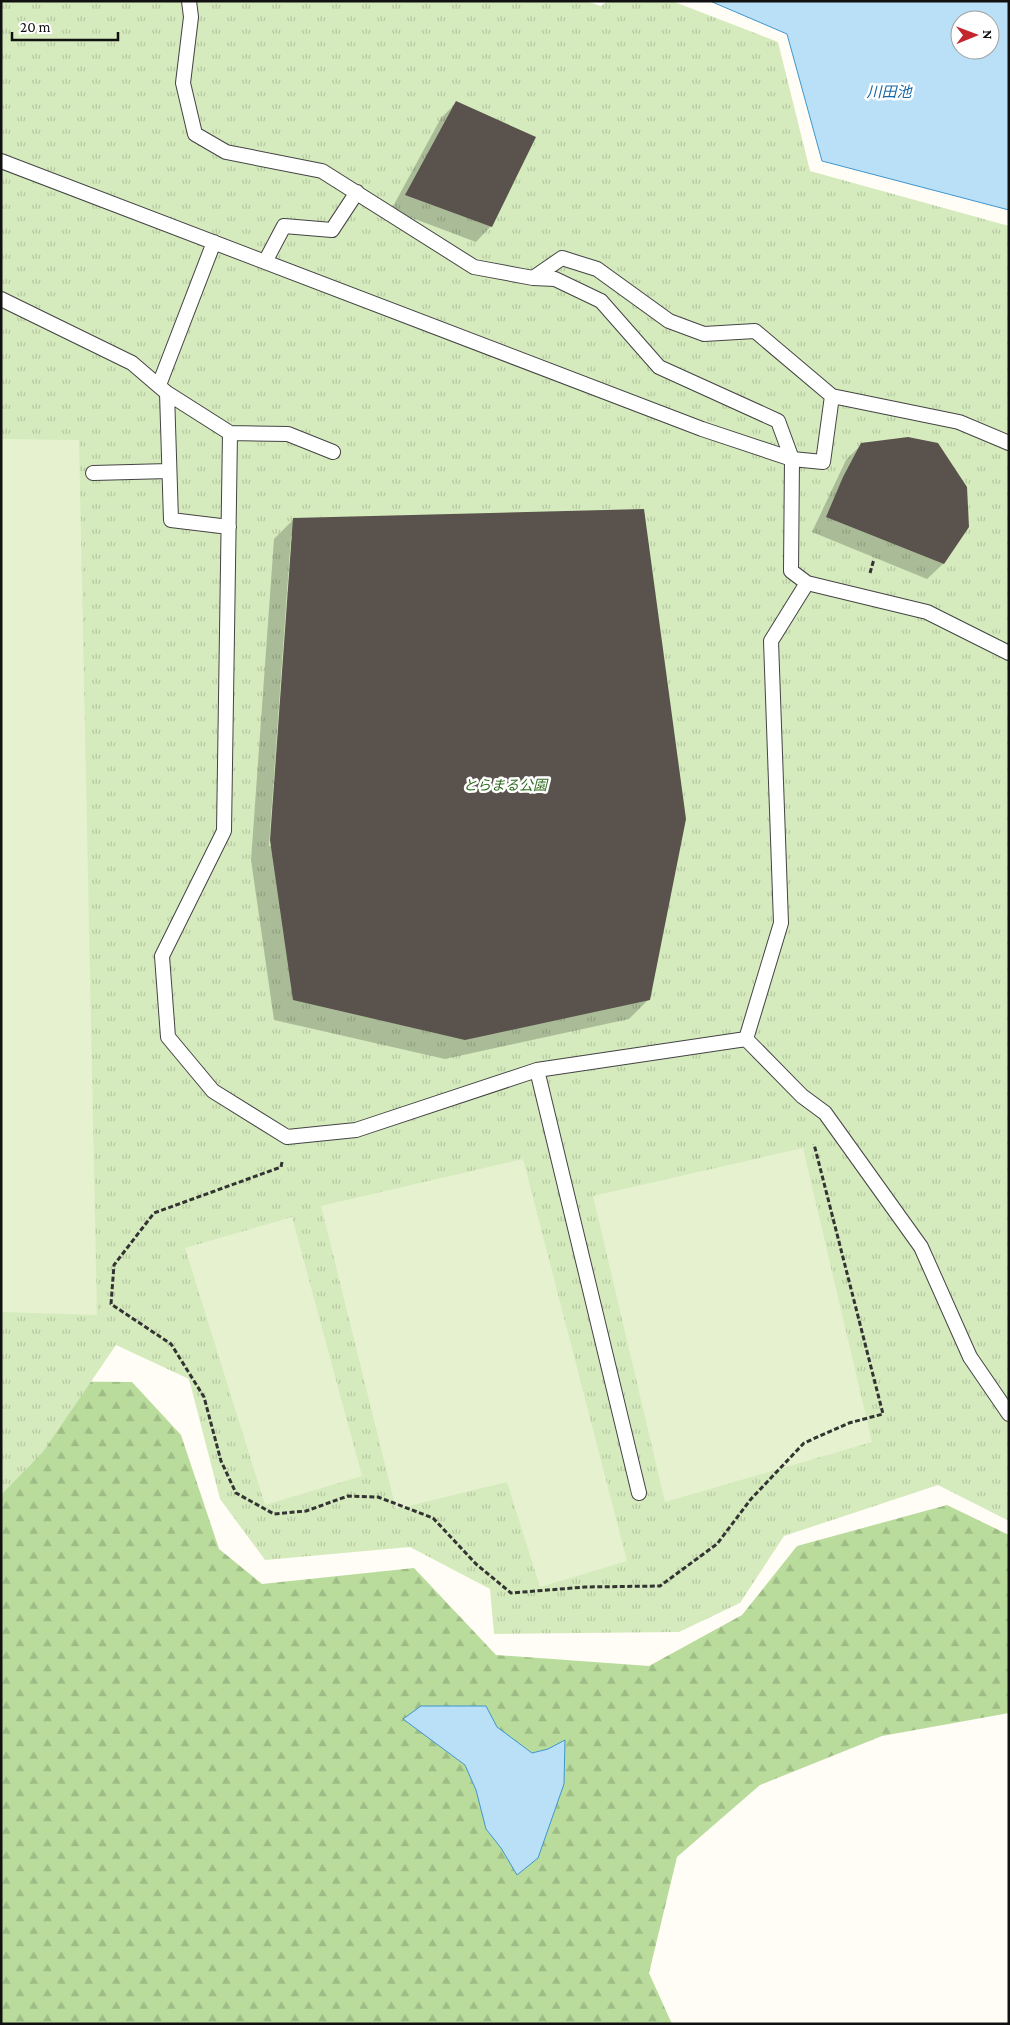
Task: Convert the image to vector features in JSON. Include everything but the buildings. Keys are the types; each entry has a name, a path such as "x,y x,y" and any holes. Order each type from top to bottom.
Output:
{"lane":[{"path":"189,1 191,17 182,83 195,134 226,152 322,171 474,267 533,278 555,279 601,301 659,367 778,421 792,459 791,571 807,583 928,612 1009,653"},
{"path":"1,161 702,429 792,459 824,462 832,396"},
{"path":"265,262 284,226 332,230 357,192"},
{"path":"214,242 163,389 171,520 229,527"},
{"path":"533,278 562,258 597,269 669,321 704,334 755,331 832,396 959,422 1009,443"},
{"path":"1,299 132,362 163,389 230,433 288,434 333,452"},
{"path":"230,433 224,831 162,956 168,1037 213,1091 287,1137 356,1130 537,1070 746,1039"},
{"path":"93,474 169,471"},
{"path":"746,1039 780,923 771,641 807,583"},
{"path":"746,1039 802,1096 825,1112 921,1247 970,1357 1009,1414"},
{"path":"537,1070 639,1493"}],"path":[{"path":"287,1137 281,1167 154,1213 114,1265 111,1304 171,1344 204,1397 221,1461 236,1493 274,1514 306,1511 348,1496 378,1497 433,1518 476,1564 511,1593 585,1587 660,1586 717,1544 751,1499 804,1443 848,1423 883,1414 802,1096"}],"green space":[{"name":"とらまる公園","path":"1,1 586,1 601,6 607,1 672,1 778,42 810,171 1009,226 1009,1521 938,1485 784,1536 740,1603 679,1632 494,1634 490,1589 410,1547 265,1560 220,1499 189,1379 116,1345 43,1452 1,1495"},
{"path":"1,439 79,440 97,1315 1,1312"},
{"path":"803,1148 872,1442 665,1502 593,1196"},
{"path":"523,1159 627,1561 540,1587 507,1482 396,1509 321,1206"},
{"path":"292,1217 362,1476 265,1505 185,1248"},
{"path":"1,1381 132,1382 181,1435 219,1549 262,1584 414,1568 496,1655 649,1666 742,1615 797,1546 947,1505 1009,1535 1009,1713 882,1736 760,1785 677,1857 649,1973 672,2024 1,2024"}],"water":[{"name":"川田池","path":"710,1 1009,1 1009,210 822,161 787,34"},
{"path":"421,1706 486,1706 497,1727 532,1753 548,1749 565,1740 564,1784 538,1858 517,1875 501,1848 486,1829 476,1790 465,1765 403,1719"}]}
